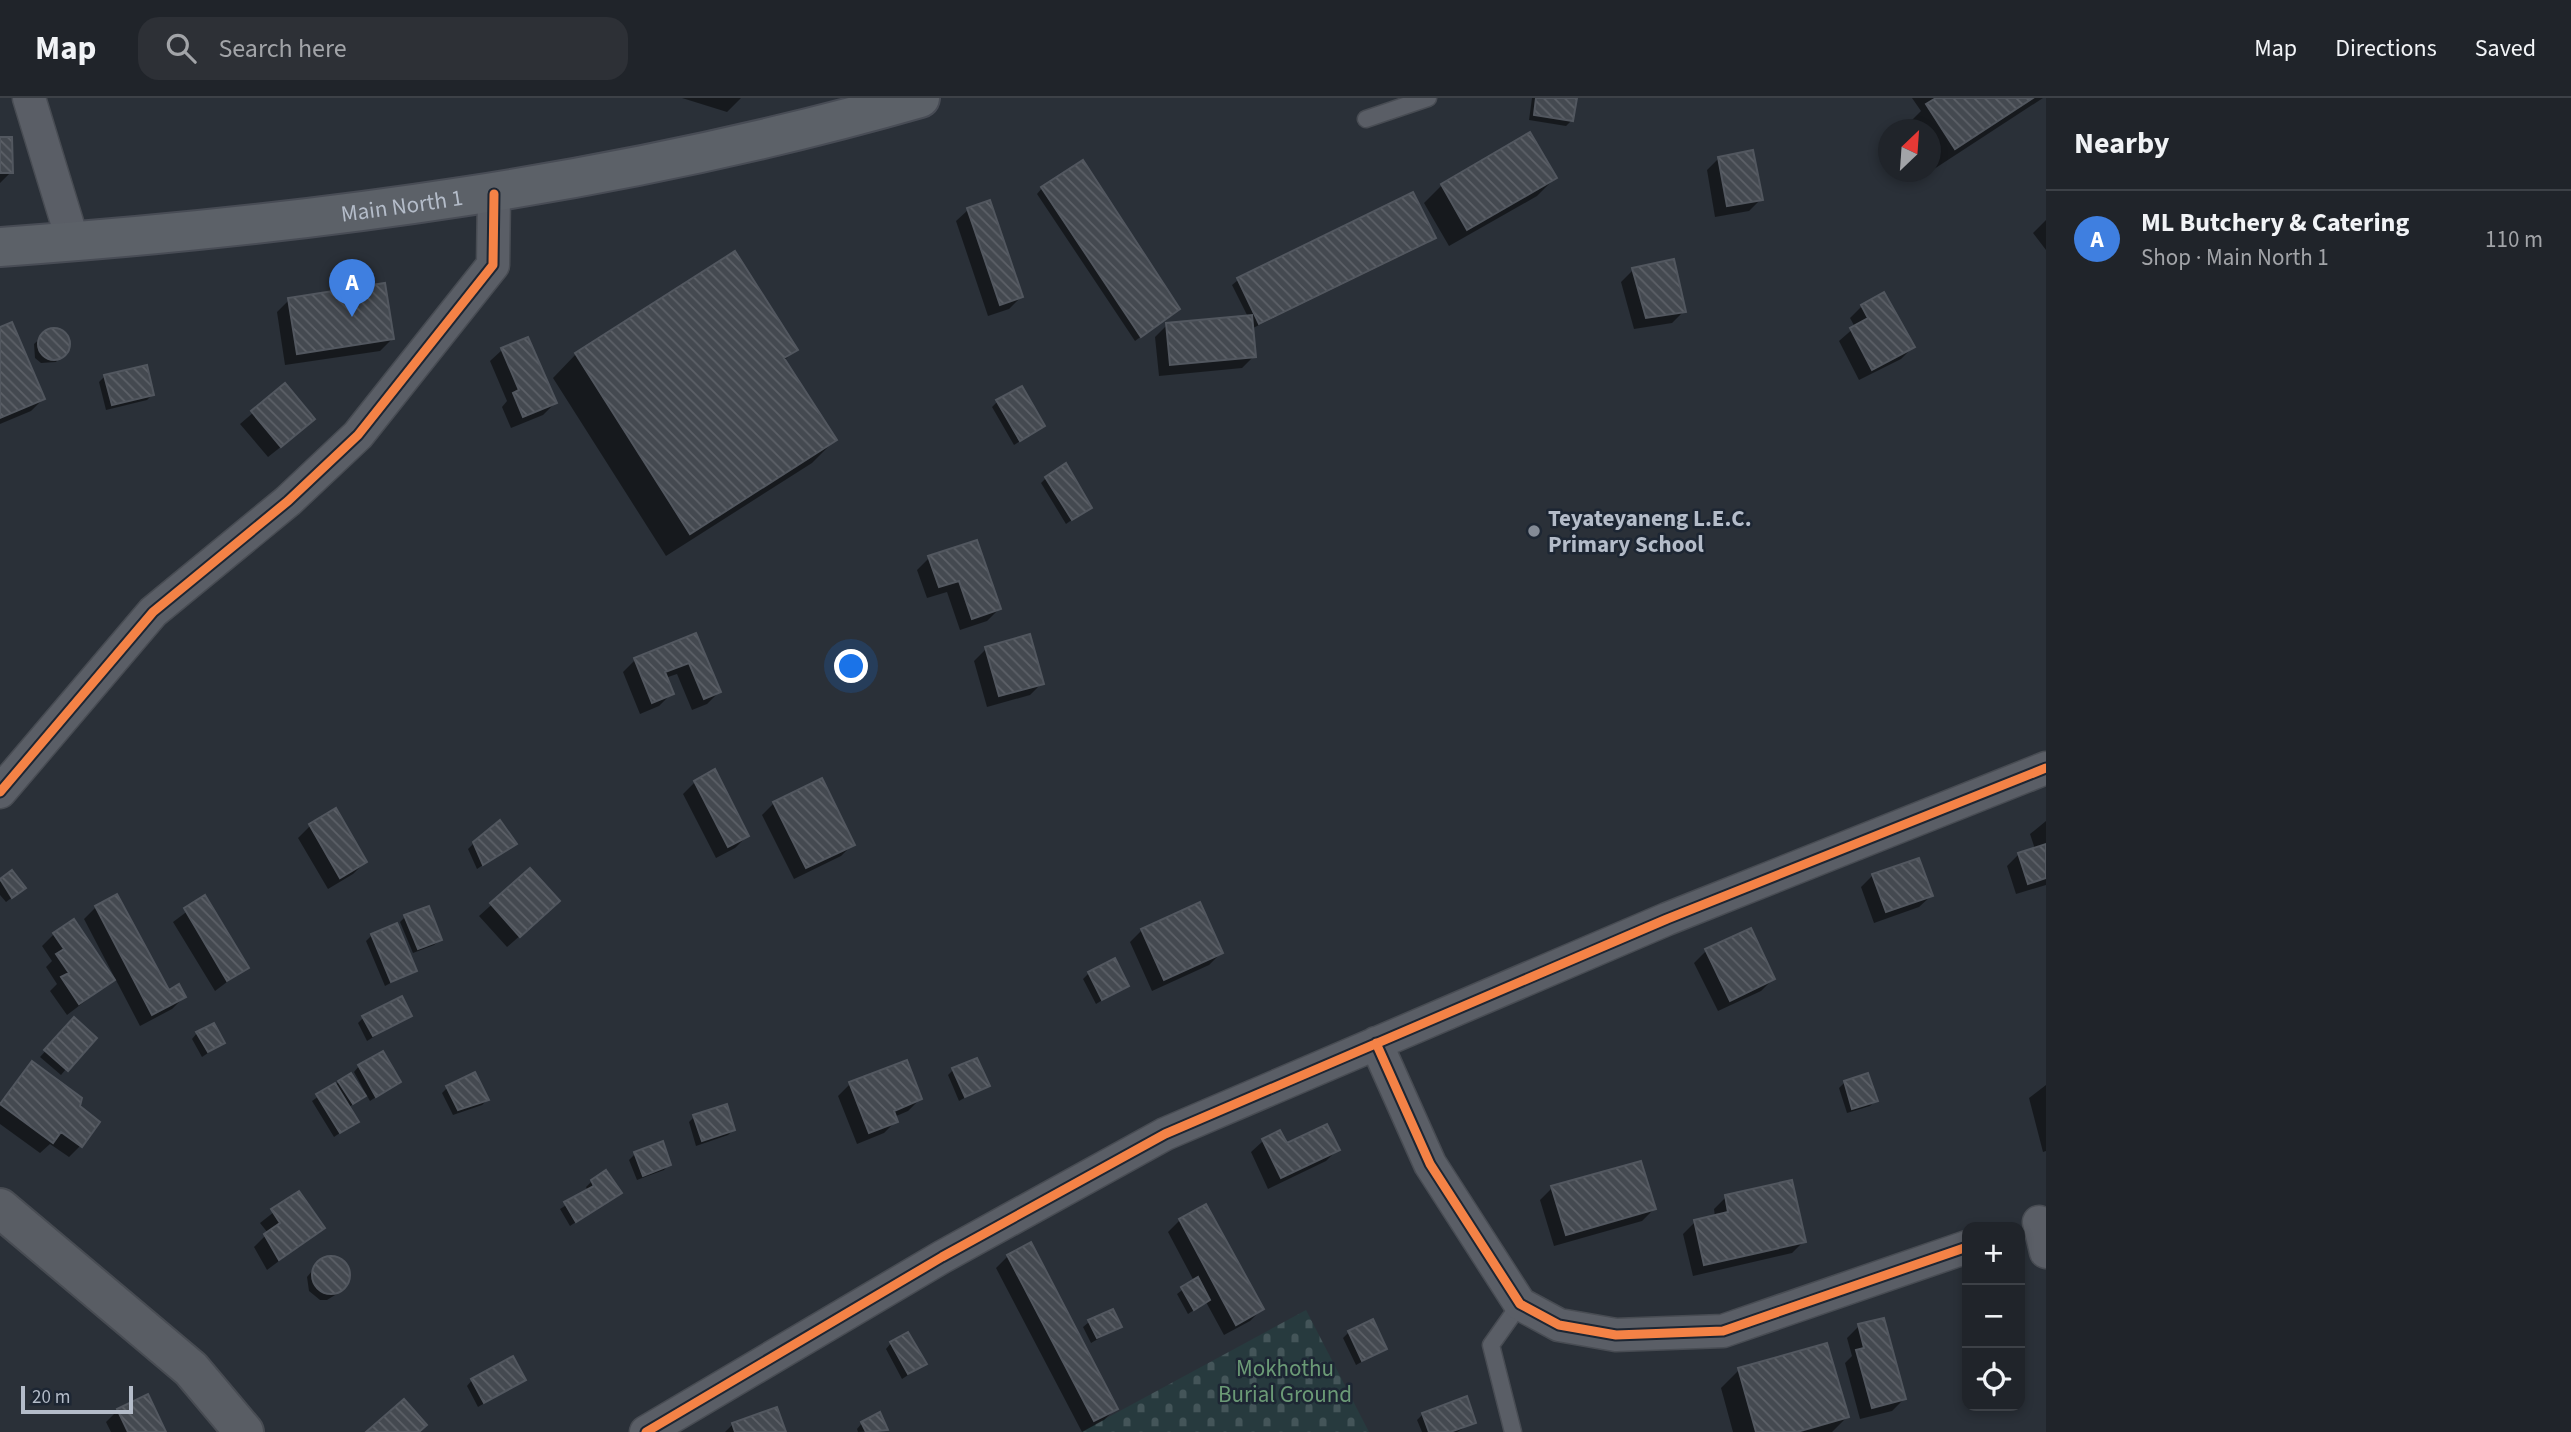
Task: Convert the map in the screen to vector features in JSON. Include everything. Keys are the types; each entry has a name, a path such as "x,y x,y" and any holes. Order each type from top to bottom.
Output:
{"main road":[{"name":"Main North 1","path":"0,247 167,235 494,194 818,127 920,98"},
{"path":"0,1209 191,1369 244,1432"}],"street":[{"path":"29,98 73,242"},
{"path":"0,792 153,612 288,501 358,435 493,265 494,194"},
{"path":"646,1432 942,1257 1165,1134 1667,919 2046,768"},
{"path":"1376,1043 1430,1164 1520,1304 1559,1325 1616,1335 1723,1331 1962,1249"}],"lane":[{"path":"1366,119 1428,98"},
{"path":"1513,1432 1491,1346 1520,1304"}],"green space":[{"name":"Mokhothu Burial Ground","path":"1306,1310 1369,1432 1081,1432"}],"building":[{"path":"1536,98 1577,98 1573,121 1534,115"},
{"path":"1936,98 2033,98 1955,149 1941,127 1941,119 1936,119 1926,104"},
{"path":"1530,132 1557,178 1467,230 1441,184"},
{"path":"0,137 12,137 13,173 0,173"},
{"path":"1753,150 1763,200 1727,206 1718,157"},
{"path":"1083,160 1180,309 1141,337 1041,187"},
{"path":"1413,192 1436,238 1259,324 1237,278"},
{"path":"990,200 1023,297 1000,305 967,208"},
{"path":"735,251 798,350 784,358 837,440 690,534 575,353"},
{"path":"1674,259 1686,312 1646,318 1632,268"},
{"path":"385,283 394,339 297,354 288,298"},
{"path":"1884,292 1915,347 1872,370 1850,328 1868,318 1861,305"},
{"path":"1252,315 1256,357 1170,365 1166,323"},
{"path":"12,322 45,399 0,418 0,327"},
{"path":"54,328 65,333 70,344 65,355 54,360 43,355 38,344 43,333"},
{"path":"528,337 557,403 523,417 513,393 519,390 501,348"},
{"path":"147,365 154,395 112,405 104,375"},
{"path":"285,383 315,419 281,447 251,411"},
{"path":"1022,386 1045,426 1020,441 996,400"},
{"path":"1066,463 1092,508 1072,520 1045,477"},
{"path":"977,540 1001,609 972,619 959,581 939,587 928,556"},
{"path":"696,633 721,692 704,699 689,663 665,672 674,694 652,703 634,658"},
{"path":"1030,634 1044,684 999,696 985,647"},
{"path":"715,769 749,836 728,847 694,781"},
{"path":"822,778 855,845 806,868 773,802"},
{"path":"336,808 367,862 340,878 309,824"},
{"path":"500,820 517,844 483,865 473,842"},
{"path":"2046,844 2046,878 2028,884 2018,853"},
{"path":"1919,858 1933,896 1886,912 1872,874"},
{"path":"530,868 560,901 520,937 490,903"},
{"path":"12,870 26,888 12,898 0,879"},
{"path":"117,894 169,990 179,984 186,997 152,1015 95,906"},
{"path":"205,895 249,968 227,981 184,908"},
{"path":"1200,902 1223,953 1164,980 1141,929"},
{"path":"429,906 442,940 418,949 404,915"},
{"path":"74,919 115,980 79,1004 61,977 69,973 56,954 64,949 53,933"},
{"path":"397,923 417,971 391,982 371,934"},
{"path":"1751,928 1775,979 1730,1001 1705,949"},
{"path":"1115,958 1129,986 1102,1000 1088,972"},
{"path":"402,996 412,1016 373,1036 362,1016"},
{"path":"74,1017 97,1038 68,1071 44,1050"},
{"path":"214,1023 225,1043 208,1052 196,1032"},
{"path":"383,1051 401,1082 376,1097 358,1065"},
{"path":"977,1058 990,1086 965,1097 952,1068"},
{"path":"907,1060 922,1099 894,1111 898,1122 869,1133 849,1082"},
{"path":"32,1061 82,1098 80,1106 100,1122 82,1147 61,1132 53,1143 0,1104"},
{"path":"475,1072 489,1100 458,1110 446,1086"},
{"path":"351,1073 366,1096 353,1104 338,1081"},
{"path":"1868,1073 1878,1101 1852,1109 1844,1081"},
{"path":"335,1083 359,1122 340,1133 316,1094"},
{"path":"727,1104 735,1130 702,1141 693,1115"},
{"path":"1327,1124 1340,1150 1281,1178 1262,1139 1280,1130 1287,1143"},
{"path":"663,1141 671,1165 643,1176 634,1152"},
{"path":"1641,1161 1656,1209 1566,1235 1551,1186"},
{"path":"606,1170 622,1193 576,1222 564,1202 594,1186 591,1180"},
{"path":"1792,1180 1806,1242 1704,1265 1694,1220 1728,1212 1725,1195"},
{"path":"299,1191 325,1228 279,1260 264,1234 280,1223 271,1209"},
{"path":"1206,1204 1264,1309 1236,1325 1179,1219"},
{"path":"1031,1242 1118,1409 1094,1421 1007,1255"},
{"path":"331,1256 345,1261 350,1275 345,1289 331,1294 317,1289 312,1275 317,1261"},
{"path":"1198,1277 1210,1300 1194,1310 1181,1287"},
{"path":"1113,1309 1122,1327 1097,1338 1088,1320"},
{"path":"1884,1318 1906,1399 1872,1408 1856,1350 1864,1348 1858,1324"},
{"path":"1373,1319 1387,1349 1362,1361 1348,1331"},
{"path":"908,1332 927,1364 908,1374 890,1342"},
{"path":"1827,1343 1849,1417 1797,1432 1756,1432 1738,1368"},
{"path":"513,1356 526,1380 484,1403 471,1379"},
{"path":"148,1394 166,1432 128,1432 117,1409"},
{"path":"1467,1396 1476,1423 1450,1432 1429,1432 1422,1413"},
{"path":"404,1399 427,1425 419,1432 366,1432"},
{"path":"777,1407 786,1432 735,1432 732,1423"},
{"path":"880,1412 888,1430 866,1432 861,1422"}],"cycle path":[{"path":"0,792 153,612 288,501 358,435 493,265 494,194"},
{"path":"646,1432 942,1257 1165,1134 1667,919 2046,768"},
{"path":"1376,1043 1430,1164 1520,1304 1559,1325 1616,1335 1723,1331 1962,1249"}],"place":[{"name":"ML Butchery & Catering","path":"352,317"},
{"name":"Teyateyaneng L.E.C. Primary School","path":"1534,531"}]}
